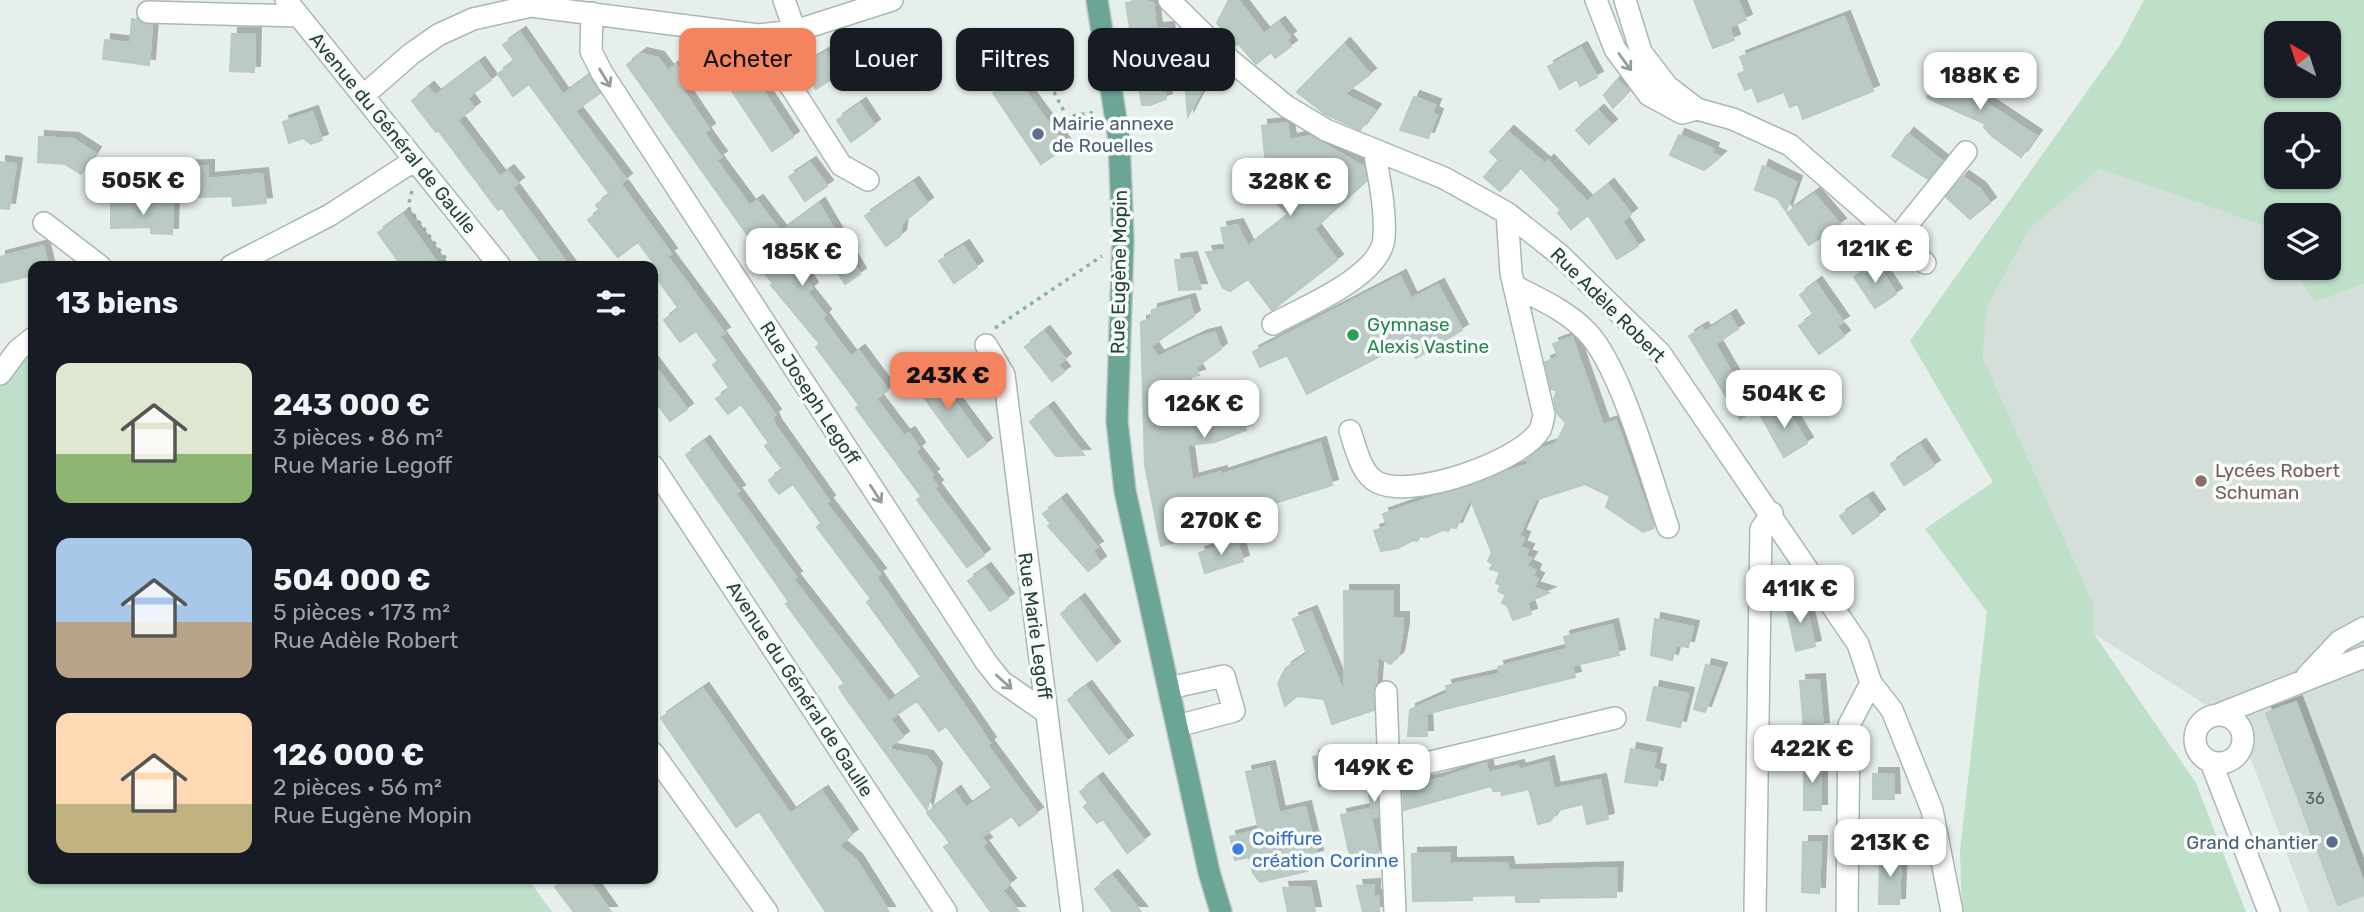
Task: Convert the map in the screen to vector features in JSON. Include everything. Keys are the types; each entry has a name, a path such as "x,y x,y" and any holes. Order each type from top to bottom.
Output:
{"main road":[{"name":"Rue Eugène Mopin","path":"1097,0 1119,139 1124,241 1117,421 1125,491 1209,872 1221,912"}],"street":[{"path":"784,0 793,28"},
{"path":"803,28 892,0"},
{"name":"Rue Adèle Robert","path":"1168,0 1230,60 1286,106 1326,130 1444,178 1507,213 1560,255 1660,353 1772,513 1858,643 1871,683 1892,710 1932,810 1952,912"},
{"path":"1596,0 1615,49 1649,95 1682,113 1697,109"},
{"path":"1625,0 1641,52 1667,86 1697,109 1734,119 1790,145 1925,263"},
{"path":"363,96 411,54 438,35 473,19 531,3 705,28"},
{"path":"148,12 292,8"},
{"name":"Avenue du Général de Gaulle","path":"292,8 496,261"},
{"name":"Rue Joseph Legoff","path":"592,13 591,51 602,73 986,662 1001,681 1047,713"},
{"path":"794,91 841,164 868,180"},
{"path":"1273,324 1360,275 1375,260 1384,239 1374,150"},
{"path":"1896,239 1966,152"},
{"path":"241,261 330,215 415,160"},
{"path":"1350,431 1366,473 1378,483 1401,487 1465,477 1526,443 1540,430 1544,415 1514,286 1506,233 1507,213"},
{"path":"44,223 93,261"},
{"path":"1514,286 1558,308 1588,333 1607,361 1668,527"},
{"path":"0,374 18,350 28,342"},
{"name":"Rue Marie Legoff","path":"986,345 1004,375 1072,912"},
{"name":"Avenue du Général de Gaulle","path":"658,474 946,912"},
{"path":"1755,912 1761,529 1772,513"},
{"path":"2303,680 2340,641 2364,628"},
{"path":"2269,912 2211,762 2196,748 2195,734 2201,722 2364,657"},
{"path":"1169,688 1224,676 1234,711 1177,726"},
{"path":"1847,912 1849,725 1871,683"},
{"path":"1386,692 1395,912"},
{"path":"2211,762 2220,763 2235,757 2243,743 2240,727 2235,720 2220,714"},
{"path":"1389,772 1615,718"},
{"path":"658,760 767,912"},
{"path":"1068,886 1085,912"}],"path":[{"path":"1054,92 1066,117 1094,112"},
{"path":"412,191 408,207 447,261"},
{"path":"986,345 990,332 1124,241"}],"shaded area":[{"name":"Lycées Robert Schuman","path":"2100,169 2264,226 2264,280 2300,280 2315,302 2364,284 2364,912 2309,912 2238,725 2094,634 2094,605 1983,358 1987,307 2030,228"}],"green space":[{"path":"2144,0 2364,0 2364,284 2315,302 2300,280 2341,280 2341,203 2264,203 2264,226 2100,169 2030,228 1987,307 1983,358 2094,605 2094,634 2196,783 2246,912 1962,912 1960,851 1987,612 1925,529 1993,482 1910,341 2120,45"},
{"path":"28,332 28,884 532,884 552,912 0,912 0,363"}],"building":[{"path":"1142,0 1153,3 1156,28 1130,28 1126,3"},
{"path":"1229,0 1238,0 1264,34 1279,23 1290,37 1286,40 1291,46 1275,58 1271,52 1256,64 1238,43 1235,46 1235,28 1221,28 1217,23"},
{"path":"1694,0 1738,0 1746,20 1729,27 1734,40 1713,48"},
{"path":"1844,17 1873,91 1803,119 1798,104 1790,107 1784,92 1758,102 1752,87 1745,90 1738,74 1746,71 1740,57"},
{"path":"132,19 152,25 149,65 103,59 105,40 130,43"},
{"path":"520,33 563,95 589,76 600,93 575,111 626,179 609,193 529,84 513,96 498,74 515,61 503,45"},
{"path":"232,34 255,34 254,72 230,71"},
{"path":"1344,44 1370,74 1344,94 1375,110 1360,130 1325,114 1297,92"},
{"path":"1581,48 1597,77 1580,86 1577,79 1560,89 1548,67"},
{"path":"826,52 830,58 830,80 816,89 816,58"},
{"path":"641,54 658,58 668,71 676,65 679,69 679,91 683,91 709,129 704,133 721,157 716,160 750,206 757,201 781,232 819,204 860,274 845,284 812,230 786,250 812,288 807,292 825,315 822,318 851,357 859,351 888,390 876,399 904,436 909,433 919,448 915,452 933,475 930,477 937,486 934,488 984,555 967,567 917,500 928,491 921,496 856,408 859,405 816,347 820,344 771,285 773,284 761,268 768,264 627,65"},
{"path":"479,63 491,80 467,98 474,108 457,120 500,177 508,171 518,183 512,188 565,261 540,261 502,208 498,210 438,130 436,132 412,101 428,88 435,96"},
{"path":"1939,72 1982,91 1979,98 2036,136 2021,157 1992,136 1984,127 1986,124 1927,98"},
{"path":"1617,80 1629,91 1613,108 1604,95"},
{"path":"732,91 763,91 793,137 772,151"},
{"name":"Mairie annexe de Rouelles","path":"1025,91 1066,147 1041,164 993,93"},
{"path":"1140,91 1165,91 1166,99 1142,105"},
{"path":"1186,91 1201,91 1188,116"},
{"path":"1414,97 1435,105 1432,113 1437,115 1428,138 1400,130"},
{"path":"860,104 874,125 851,142 837,120"},
{"path":"1598,111 1611,125 1589,144 1576,130"},
{"path":"312,112 322,140 311,144 303,138 289,143 283,122"},
{"path":"1287,123 1290,140 1310,136 1364,167 1366,181 1314,229 1337,260 1272,310 1248,279 1230,291 1223,288 1206,252 1226,250 1221,228 1237,225 1248,247 1289,215 1269,196 1262,126"},
{"path":"1508,132 1545,164 1548,161 1587,202 1608,185 1631,214 1622,221 1638,246 1617,259 1588,215 1571,229 1558,213 1561,210 1520,167 1500,191 1484,177 1499,160 1490,152"},
{"path":"1908,134 1942,161 1928,179 1892,156"},
{"path":"1679,135 1713,149 1711,153 1720,157 1704,170 1670,155"},
{"path":"39,137 73,139 95,153 81,174 65,164 38,162"},
{"path":"0,162 16,164 9,209 0,208"},
{"path":"810,163 827,186 805,201 789,177"},
{"path":"208,166 208,179 262,174 266,203 233,206 232,196 163,198 163,167"},
{"path":"1763,166 1796,182 1786,211 1777,198 1755,190"},
{"path":"1963,177 1980,189 1990,203 1970,219 1946,197"},
{"path":"913,183 927,203 902,223 900,236 886,246 865,216"},
{"path":"622,186 671,254 667,256 724,333 719,336 775,415 772,417 775,425 829,501 826,503 880,574 876,577 990,743 987,745 1037,813 1019,826 1012,816 981,837 986,843 982,846 1010,884 1002,890 1019,912 991,912 944,847 950,843 927,813 955,792 966,808 993,789 946,726 939,731 917,701 890,719 903,737 886,749 927,757 936,769 927,810 843,694 839,687 845,684 786,604 789,602 686,455 704,442 739,491 735,493 796,577 793,579 889,702 922,678 867,602 871,599 817,527 821,523 793,484 779,494 773,487 769,480 783,470 765,446 769,443 741,404 728,414 716,399 730,389 713,365 718,361 696,331 680,342 664,320 679,309 658,280 661,273 658,261 652,261 638,242 618,257 588,220 600,211 596,205"},
{"path":"1814,194 1840,224 1809,245 1787,213"},
{"path":"173,203 172,234 151,233 151,227 111,228 111,204"},
{"path":"403,215 435,261 398,261 378,233"},
{"path":"43,246 47,261 28,261 28,276 0,283 0,257"},
{"path":"963,246 977,267 954,283 939,261"},
{"path":"1191,258 1201,289 1179,290 1175,260"},
{"path":"1876,263 1896,294 1875,308 1854,277"},
{"name":"Gymnase Alexis Vastine","path":"1400,276 1411,299 1438,285 1462,330 1416,358 1407,342 1307,394 1287,355 1260,367 1253,352"},
{"path":"1816,283 1843,322 1836,326 1844,336 1819,354 1799,326 1814,315 1800,295"},
{"path":"1189,300 1194,316 1151,346 1158,357 1202,336 1215,333 1221,349 1195,368 1199,375 1185,379 1186,407 1233,399 1246,430 1215,442 1187,445 1192,480 1221,472 1221,475 1320,443 1332,485 1262,507 1260,501 1196,519 1201,535 1161,546 1145,465 1141,322 1151,319 1152,310"},
{"path":"1730,316 1738,329 1715,344 1753,410 1740,419 1689,336 1702,328 1705,332"},
{"path":"1044,332 1065,359 1058,365 1064,372 1052,381 1025,347"},
{"path":"1572,337 1603,425 1616,421 1654,528 1643,532 1606,507 1610,496 1585,484 1535,500 1519,536 1524,538 1520,547 1528,550 1525,556 1531,558 1526,566 1535,570 1533,576 1538,579 1533,588 1549,593 1527,602 1531,614 1513,620 1507,605 1502,603 1506,595 1498,591 1501,585 1496,583 1500,572 1490,569 1493,564 1488,561 1492,553 1470,498 1456,528 1451,527 1448,531 1442,530 1427,537 1420,536 1417,541 1381,551 1374,531 1387,526 1383,514 1529,464 1527,459 1540,449 1556,444 1566,423 1557,413 1554,399 1557,391 1551,389 1545,362 1558,357 1553,344"},
{"path":"929,367 986,444 968,457 911,380"},
{"path":"658,371 687,409 670,421 658,405"},
{"path":"1783,403 1807,443 1784,457 1761,416"},
{"path":"1048,408 1084,455 1056,456 1030,422"},
{"path":"1920,445 1934,466 1904,485 1891,464"},
{"path":"1867,498 1879,515 1853,534 1840,516"},
{"path":"1061,500 1097,547 1092,550 1100,562 1088,571 1048,526 1051,524 1043,514"},
{"path":"1237,541 1243,561 1205,573 1199,553"},
{"path":"985,569 1008,599 990,611 968,581"},
{"path":"1344,591 1393,591 1393,618 1403,618 1403,629 1398,657 1390,664 1378,656 1374,710 1332,724 1324,699 1297,696 1285,706 1278,683 1286,668 1307,654 1293,619 1311,612 1345,696"},
{"path":"1804,599 1815,646 1796,651 1785,603"},
{"path":"1079,600 1114,647 1097,661 1061,614"},
{"path":"1655,619 1693,627 1688,647 1676,645 1672,660 1651,655"},
{"path":"1612,625 1619,655 1572,666 1575,677 1417,716 1426,716 1427,736 1408,736 1410,710 1448,693 1446,686 1500,674 1498,667 1567,649 1564,637"},
{"path":"1706,665 1721,669 1705,712 1694,709"},
{"path":"1819,680 1823,728 1804,730 1800,681"},
{"path":"1086,687 1127,741 1109,754 1068,700"},
{"path":"1654,687 1688,694 1680,727 1647,720"},
{"path":"703,689 790,814 822,792 852,835 838,845 856,860 889,912 826,912 759,811 736,827 661,718"},
{"path":"2296,702 2364,883 2364,895 2338,905 2266,713"},
{"path":"1631,749 1656,754 1653,769 1660,771 1657,786 1625,782"},
{"path":"1329,753 1336,782 1319,786 1313,757"},
{"path":"1375,759 1376,777 1367,784 1362,763"},
{"path":"1804,761 1821,761 1821,810 1804,810"},
{"path":"1548,762 1554,789 1600,780 1608,819 1587,824 1583,804 1558,810 1550,821 1538,824 1529,789 1502,795 1501,791 1493,791 1488,773 1518,766 1519,770"},
{"path":"1486,763 1491,786 1404,810 1403,787 1443,778"},
{"path":"1269,767 1279,813 1305,807 1317,856 1304,859 1307,871 1260,882 1253,873 1249,857 1235,860 1230,837 1259,830 1246,772"},
{"path":"1873,774 1893,774 1894,799 1873,799"},
{"path":"1097,779 1144,840 1127,853 1103,819 1097,823 1084,807 1088,803 1080,792"},
{"path":"1377,793 1378,816 1374,817 1369,795"},
{"path":"1369,809 1379,855 1351,861 1341,815"},
{"path":"1803,842 1821,842 1819,893 1802,892"},
{"path":"1450,853 1450,864 1507,863 1509,871 1617,868 1616,897 1539,898 1539,902 1516,902 1516,895 1472,896 1472,900 1413,901 1412,854"},
{"path":"1880,854 1901,855 1899,904 1879,904"},
{"path":"1112,876 1141,912 1113,912 1095,889"},
{"path":"559,884 591,884 611,912 574,912 555,887"},
{"path":"1374,885 1374,896 1379,896 1379,912 1363,912 1357,886"},
{"path":"1310,887 1315,912 1288,912 1283,888"}],"place":[{"name":"Mairie annexe de Rouelles","path":"1038,134"},
{"name":"Gymnase Alexis Vastine","path":"1353,335"},
{"name":"Lycées Robert Schuman","path":"2201,481"},
{"name":"Grand chantier","path":"2332,842"},
{"name":"Coiffure création Corinne","path":"1238,849"}]}
